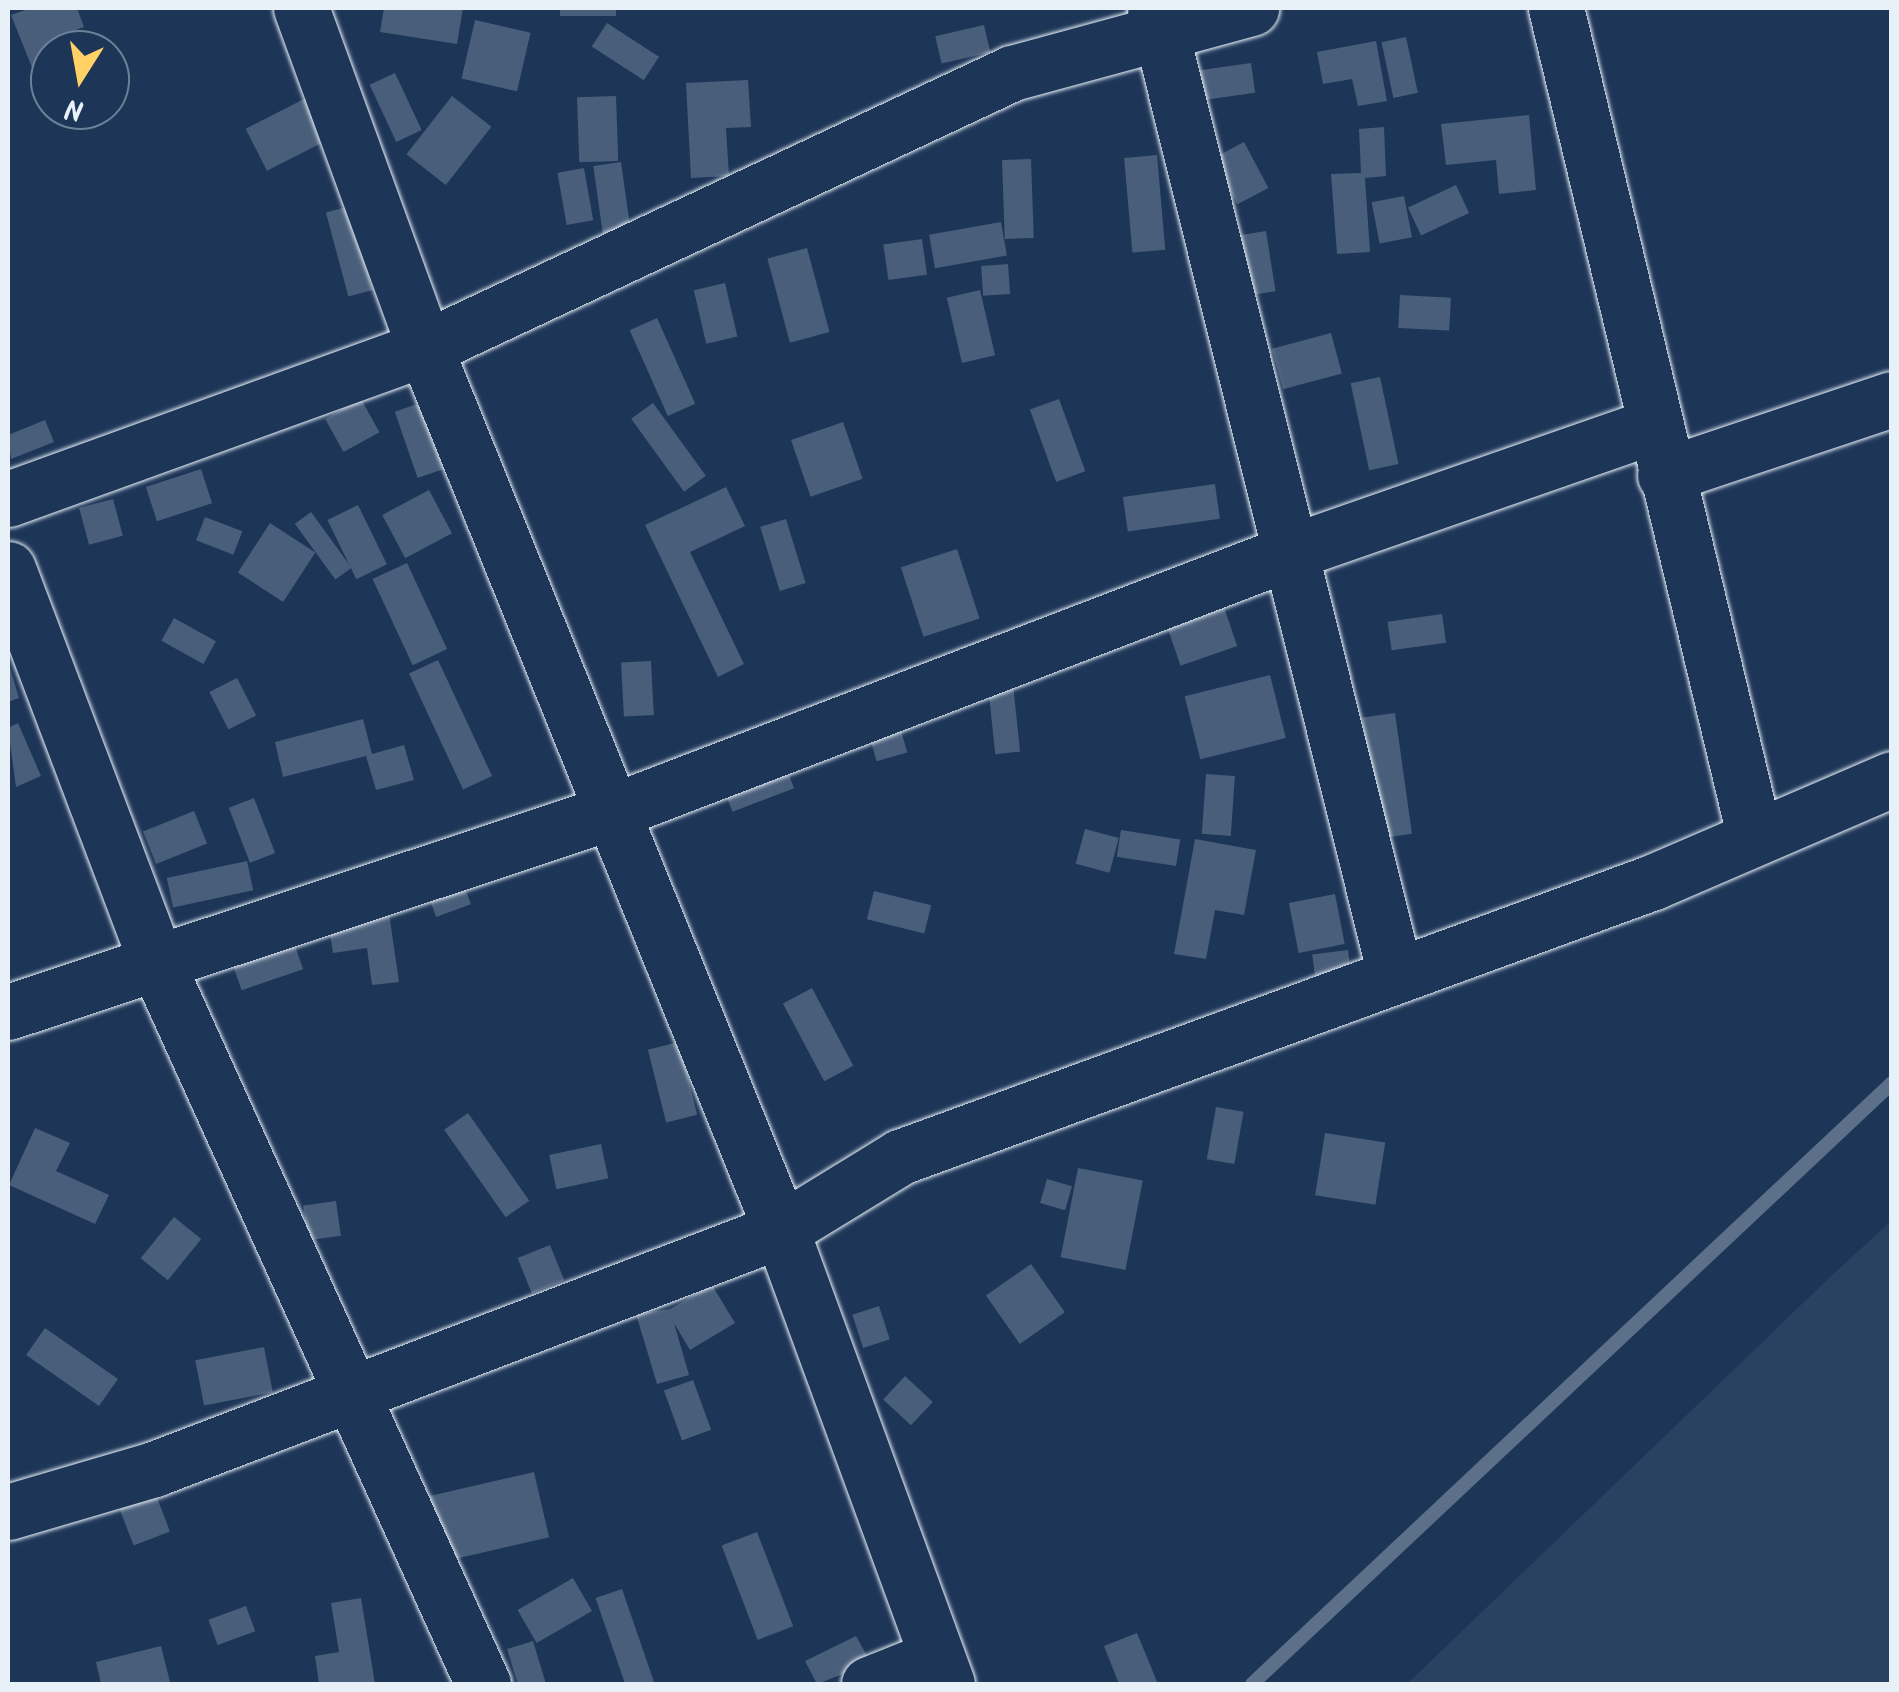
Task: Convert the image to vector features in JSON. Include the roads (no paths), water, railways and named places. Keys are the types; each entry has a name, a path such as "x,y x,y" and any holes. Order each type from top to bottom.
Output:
{"street":[{"path":"302,8 424,348 782,1230 942,1671 869,1684"},
{"path":"8,500 424,348 1012,73 1158,21 1251,8"},
{"path":"1556,8 1754,834"},
{"path":"1158,21 1395,974"},
{"path":"8,1012 159,968 610,812 1288,553 1659,450 1892,398"},
{"path":"8,569 159,968 482,1684"},
{"path":"8,1512 154,1469 351,1387 782,1230 900,1157 1652,882 1754,834 1892,780"}],"waterway":[{"path":"1252,1684 1892,1083"}]}
